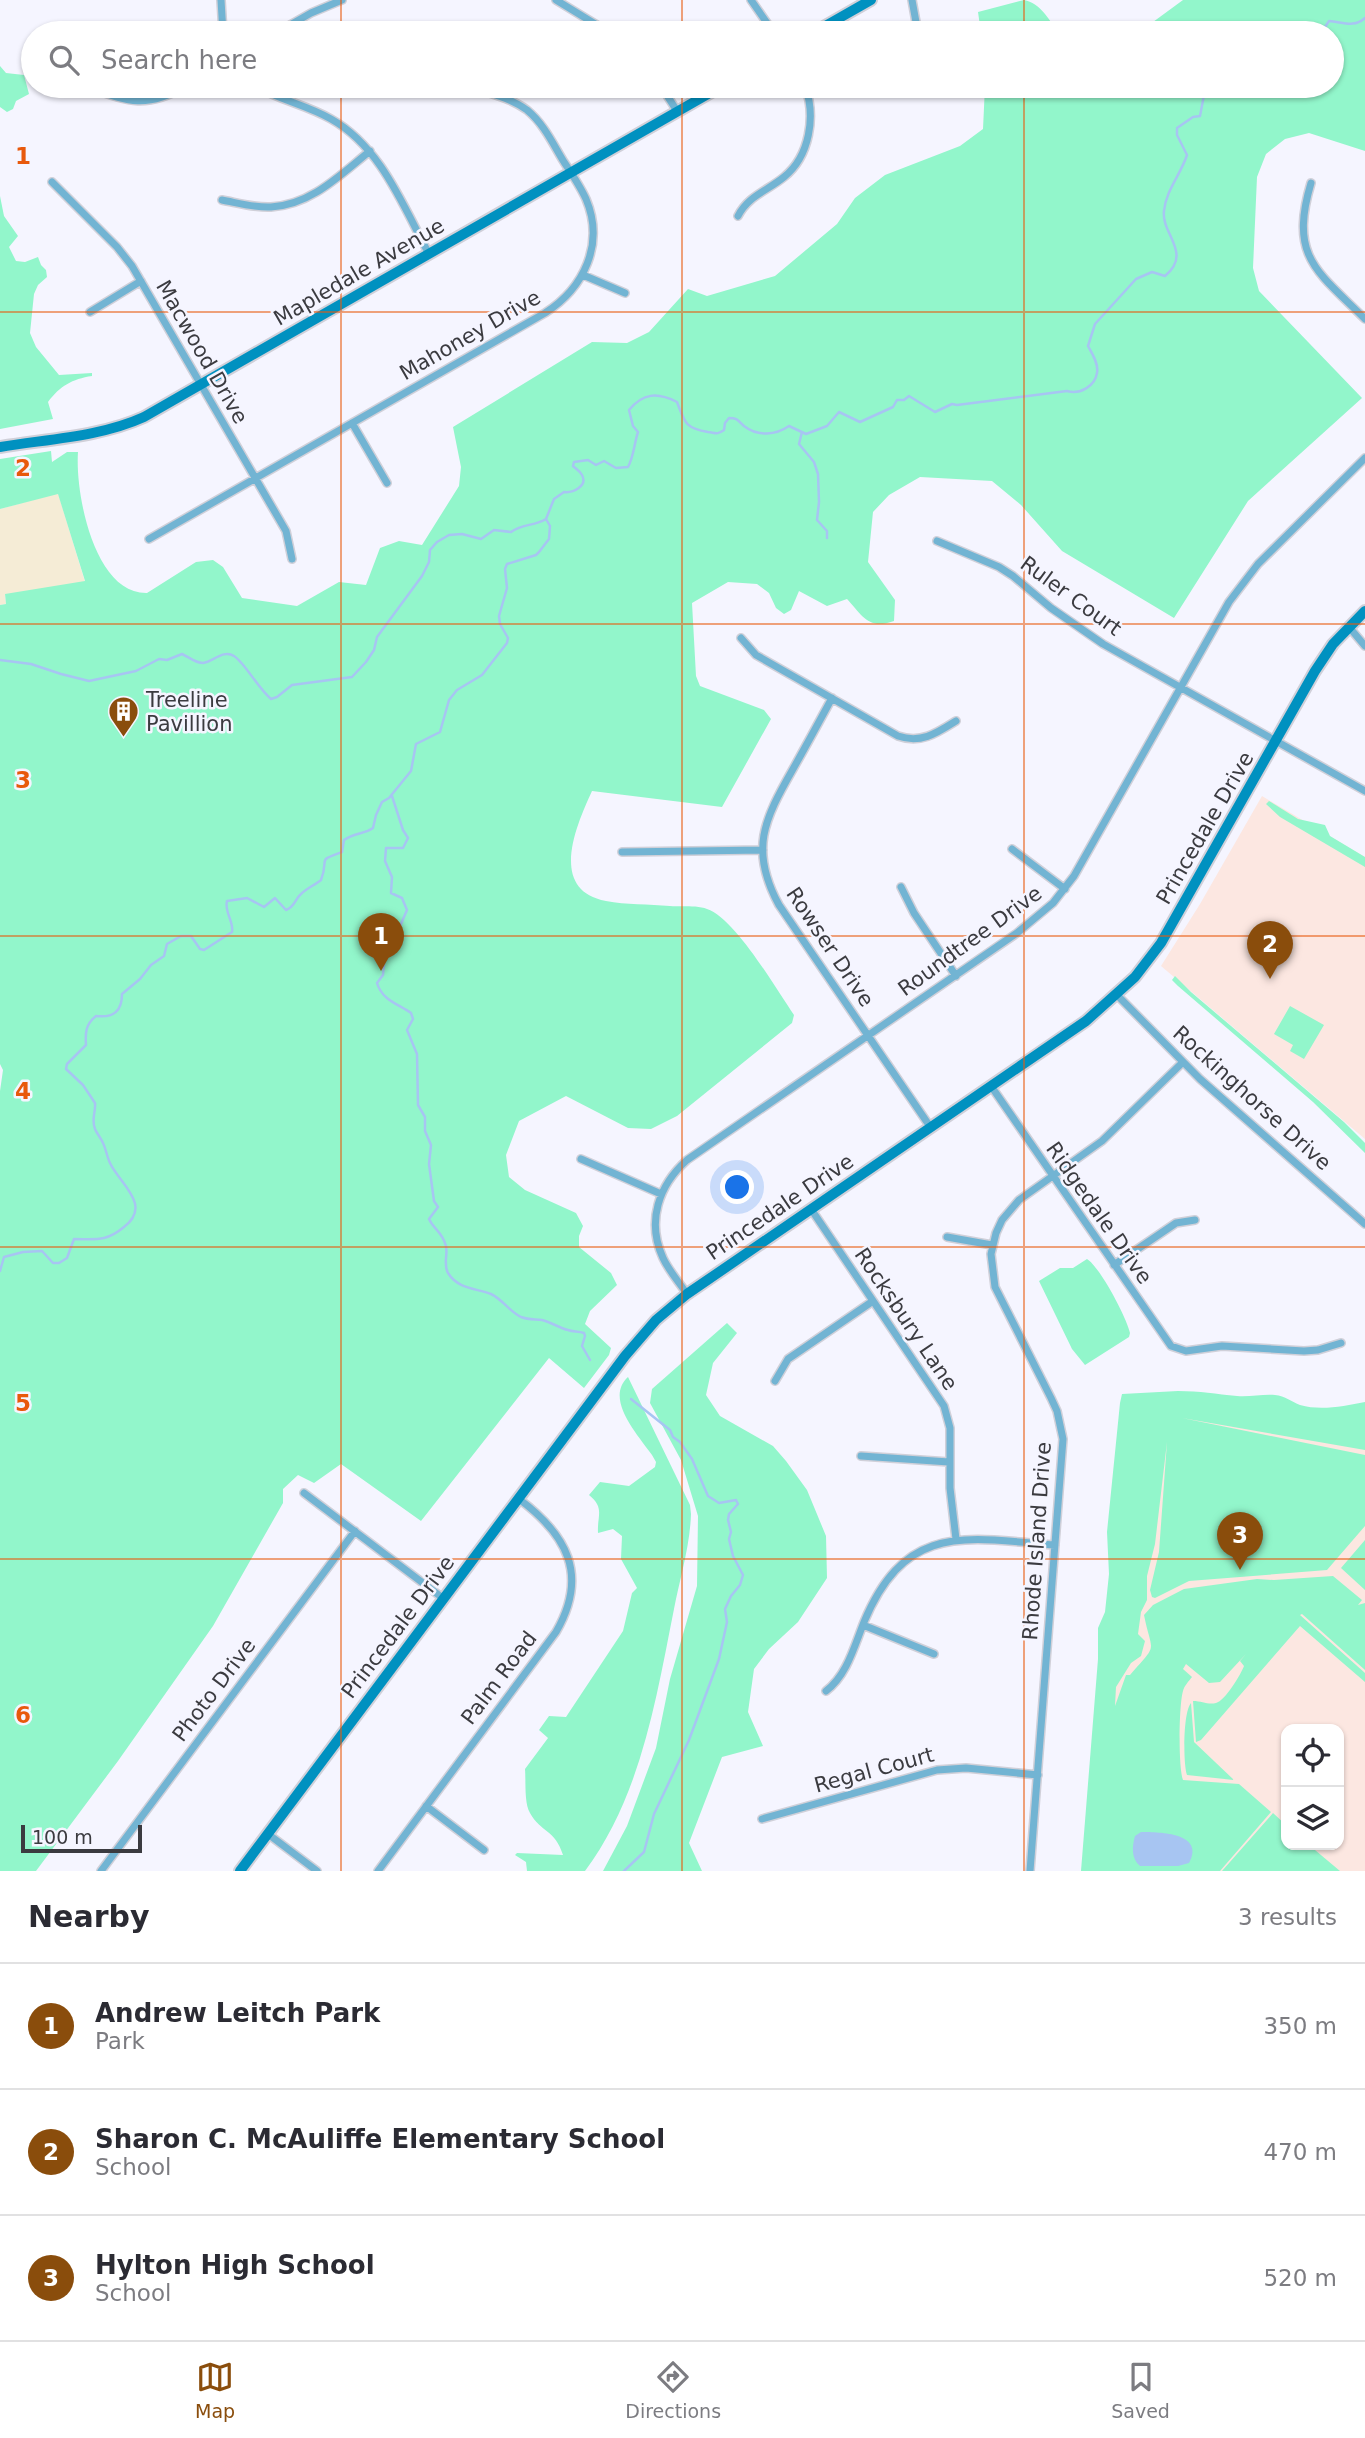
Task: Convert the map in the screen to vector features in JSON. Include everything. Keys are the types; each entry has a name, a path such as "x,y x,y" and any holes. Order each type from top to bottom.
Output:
{"street":[{"path":"221,0 222,21"},
{"path":"297,21 342,0"},
{"path":"556,0 590,21"},
{"path":"751,0 766,21"},
{"path":"834,21 871,0"},
{"path":"912,0 916,21"},
{"path":"116,98 136,102 158,98"},
{"path":"283,98 332,120 370,151 429,254"},
{"name":"Mahoney Drive","path":"149,539 545,313 572,291 583,275 592,250 593,225 587,201 533,116 503,98"},
{"path":"669,98 677,111"},
{"name":"Mapledale Avenue","path":"0,447 126,425 201,385 700,98"},
{"path":"738,216 750,199 787,175 802,153 810,123 808,98"},
{"path":"222,200 260,207 296,202 321,190 370,151"},
{"name":"Macwood Drive","path":"52,182 117,247 141,281 286,531 292,559"},
{"path":"1311,183 1302,227 1308,253 1318,271 1365,319"},
{"path":"583,275 625,293"},
{"path":"90,312 141,281"},
{"path":"1357,311 1365,303"},
{"path":"352,423 387,483"},
{"name":"Roundtree Drive","path":"687,1294 663,1258 657,1240 656,1211 670,1177 687,1160 1039,916 1065,889 1243,583 1258,564 1365,458"},
{"name":"Ruler Court","path":"937,541 999,567 1071,623 1365,791"},
{"name":"Princedale Drive","path":"240,1871 644,1332 687,1294 1086,1021 1135,977 1161,943 1327,652 1365,611"},
{"path":"1349,627 1365,646"},
{"path":"741,638 747,648 756,655 905,738 930,737 956,721"},
{"name":"Rowser Drive","path":"832,698 771,808 765,825 762,849 767,880 779,905 931,1128"},
{"path":"622,852 762,849"},
{"path":"1012,849 1065,889"},
{"path":"901,887 914,913 956,976"},
{"name":"Rockinghorse Drive","path":"1117,995 1183,1062 1365,1224"},
{"name":"Rhode Island Drive","path":"1030,1871 1063,1439 1051,1398 995,1287 990,1266 992,1245 1002,1220 1023,1196 1101,1141 1183,1062"},
{"name":"Ridgedale Drive","path":"991,1086 1174,1348 1186,1351 1222,1346 1304,1351 1341,1343"},
{"path":"581,1159 661,1194"},
{"name":"Rocksbury Lane","path":"811,1209 944,1406 950,1428 949,1462 956,1539"},
{"path":"1114,1265 1176,1223 1195,1220"},
{"path":"947,1237 992,1245"},
{"path":"775,1381 788,1359 873,1301"},
{"path":"861,1456 949,1462"},
{"path":"304,1493 444,1599"},
{"name":"Palm Road","path":"378,1871 556,1632 567,1609 571,1576 561,1541 547,1520 519,1499"},
{"name":"Photo Drive","path":"101,1871 355,1531"},
{"path":"825,1691 844,1671 876,1597 897,1569 923,1550 956,1539 1055,1545"},
{"path":"863,1625 934,1654"},
{"name":"Regal Court","path":"762,1819 937,1770 967,1768 1038,1775"},
{"path":"426,1806 484,1850"},
{"path":"268,1834 317,1871"}],"shaded area":[{"path":"58,493 85,582 5,595 6,604 0,605 0,509"},
{"path":"1262,796 1365,857 1365,1139 1161,966"},
{"path":"1126,1403 1365,1414 1365,1871 1090,1871"}],"green space":[{"path":"1024,0 1040,8 1050,21 979,21 978,12"},
{"path":"1183,0 1365,0 1365,151 1309,133 1285,139 1266,154 1257,177 1253,268 1259,291 1362,398 1248,501 1174,618 1062,551 1021,505 992,481 920,477 889,495 873,512 868,562 895,600 894,621 878,624 862,616 847,599 827,606 799,591 791,610 784,614 776,608 769,593 757,584 728,582 692,603 696,676 700,686 764,710 771,719 722,807 592,791 574,838 572,871 577,884 588,895 606,901 699,907 718,915 742,940 766,972 794,1015 792,1023 677,1116 651,1129 628,1128 566,1096 519,1121 506,1155 509,1177 525,1190 576,1213 583,1226 579,1247 611,1273 617,1285 590,1311 585,1324 611,1348 609,1355 584,1388 549,1358 421,1521 341,1464 314,1483 298,1475 283,1489 283,1503 213,1626 36,1871 0,1871 0,1091 3,1070 0,1064 0,605 6,604 5,594 85,581 58,494 0,509 0,459 51,451 52,462 67,452 78,452 80,491 91,538 113,577 129,589 147,593 196,562 213,560 223,567 242,598 297,606 339,582 366,585 380,548 399,541 422,545 459,486 461,467 453,427 592,342 627,343 649,332 688,289 707,296 775,276 837,224 855,198 885,175 960,146 983,129 984,98 1344,98 1344,21 1154,21"},
{"path":"0,66 6,73 21,75 22,98 7,112 0,107"},
{"path":"0,196 4,216 18,236 9,247 16,261 25,262 38,257 46,270 47,277 38,285 34,294 30,333 36,347 59,375 92,373 92,376 67,384 53,396 48,402 53,419 0,429"},
{"path":"1269,801 1298,819 1325,825 1330,836 1365,857 1365,867 1280,817 1266,804"},
{"path":"1175,976 1344,1122 1365,1143 1365,1153 1313,1102 1178,986 1172,980"},
{"path":"1290,1006 1324,1025 1304,1059 1290,1051 1293,1045 1274,1034"},
{"path":"1087,1259 1112,1293 1130,1333 1129,1337 1085,1365 1072,1349 1039,1281 1060,1268 1073,1268"},
{"path":"727,1323 737,1333 713,1363 706,1395 720,1416 773,1446 807,1490 826,1536 827,1578 798,1622 769,1649 754,1669 748,1712 763,1746 722,1757 689,1843 702,1871 603,1871 627,1826 656,1748 670,1679 697,1586 698,1516 681,1460 650,1403 652,1389"},
{"path":"628,1377 690,1505 690,1526 684,1562 653,1712 633,1779 620,1811 585,1871 527,1871 526,1862 515,1855 517,1853 563,1855 556,1840 534,1819 527,1804 525,1769 548,1738 539,1730 549,1716 566,1717 623,1631 632,1593 637,1588 621,1559 622,1536 613,1529 598,1533 599,1508 589,1495 600,1482 629,1486 655,1467 656,1462 621,1406 622,1386"},
{"path":"1178,1391 1242,1396 1275,1395 1316,1408 1365,1402 1365,1450 1182,1418 1365,1455 1365,1526 1327,1570 1189,1581 1155,1598 1152,1597 1150,1590 1159,1552 1167,1442 1155,1544 1147,1576 1147,1600 1141,1612 1138,1634 1145,1641 1141,1656 1131,1663 1116,1687 1115,1706 1126,1675 1130,1675 1151,1648 1144,1615 1153,1605 1184,1589 1257,1579 1333,1576 1362,1600 1358,1605 1365,1603 1365,1670 1300,1615 1365,1673 1365,1682 1300,1626 1201,1740 1196,1742 1193,1701 1210,1704 1220,1701 1240,1675 1244,1666 1240,1661 1246,1654 1220,1682 1209,1683 1186,1664 1183,1669 1192,1677 1184,1689 1181,1709 1180,1750 1183,1780 1239,1784 1271,1812 1220,1871 1081,1871 1098,1659 1098,1628 1105,1612 1109,1574 1107,1532 1120,1403 1122,1394"},
{"path":"1365,1540 1365,1590 1341,1568"},
{"path":"1191,1703 1194,1742 1234,1780 1187,1775 1184,1738 1186,1716"},
{"path":"1273,1813 1281,1820 1281,1850 1315,1850 1340,1871 1222,1871"}],"water":[{"path":"1141,1832 1169,1834 1186,1840 1191,1845 1189,1863 1178,1866 1140,1866 1135,1860 1133,1848 1135,1836"}],"waterway":[{"path":"1344,23 1352,24 1365,18"},
{"path":"0,1271 4,1257 23,1252 42,1251 53,1263 59,1263 67,1258 74,1239 106,1237 118,1232 132,1219 135,1202 114,1171 95,1129 95,1103 83,1085 66,1069 67,1064 86,1045 88,1025 96,1016 108,1016 119,1009 122,994 164,956 167,944 181,936 191,936 200,949 204,950 232,932 227,901 247,898 264,907 275,898 286,910 303,892 321,880 326,859 342,852 344,840 373,828 382,802 389,798 411,771 416,744 440,732 449,700 457,690 482,675 507,643 508,638 500,624 499,616 507,588 505,569 507,564 536,555 549,539 550,526 546,519 554,499 564,492 575,490 583,482 581,474 573,466 574,462 588,460 596,465 604,461 616,468 628,467 638,432 633,426 629,410 640,400 651,396 677,402 687,423 695,429 720,433 729,418 736,419 755,432 773,433 789,426 806,434 827,426 839,412 860,422 893,407 897,400 904,400 909,396 935,412 952,404 1077,392 1086,388 1096,378 1097,373 1096,362 1088,346 1095,324 1136,279 1152,272 1165,276 1173,268 1176,251 1164,219 1164,211 1187,155 1177,135 1177,128 1193,117 1200,116 1203,98"},
{"path":"802,432 799,444 814,462 818,474 817,520 827,531 827,538"},
{"path":"0,660 31,664 89,681 136,671 159,659 167,660 182,654 203,663 230,654 242,664 271,699 292,685 352,677 366,662 374,650 377,637 422,576 429,562 430,550 437,542 449,535 462,534 481,539 494,530 511,532 546,519"},
{"path":"392,796 408,838 403,848 386,848 385,861 392,877 391,893 402,898 407,910 398,931 386,941 383,975 377,983 387,998 411,1013 413,1019 407,1030 417,1054 418,1105 425,1117 425,1131 431,1145 429,1164 434,1201 438,1207 429,1219 444,1241 447,1270 452,1278 467,1287 491,1294 521,1317 542,1320 584,1333 582,1346 590,1360"},
{"path":"624,1871 644,1852 654,1814 689,1740 719,1659 727,1622 725,1609 743,1575 733,1556 729,1539 729,1514 738,1504 736,1500 719,1503 708,1496 692,1459 680,1442 673,1437 670,1430 631,1399"}],"place":[{"name":"Treeline Pavillion","path":"123,739"},
{"name":"Andrew Leitch Park","path":"381,971"},
{"name":"Sharon C. McAuliffe Elementary School","path":"1270,979"},
{"name":"Hylton High School","path":"1240,1570"}]}
